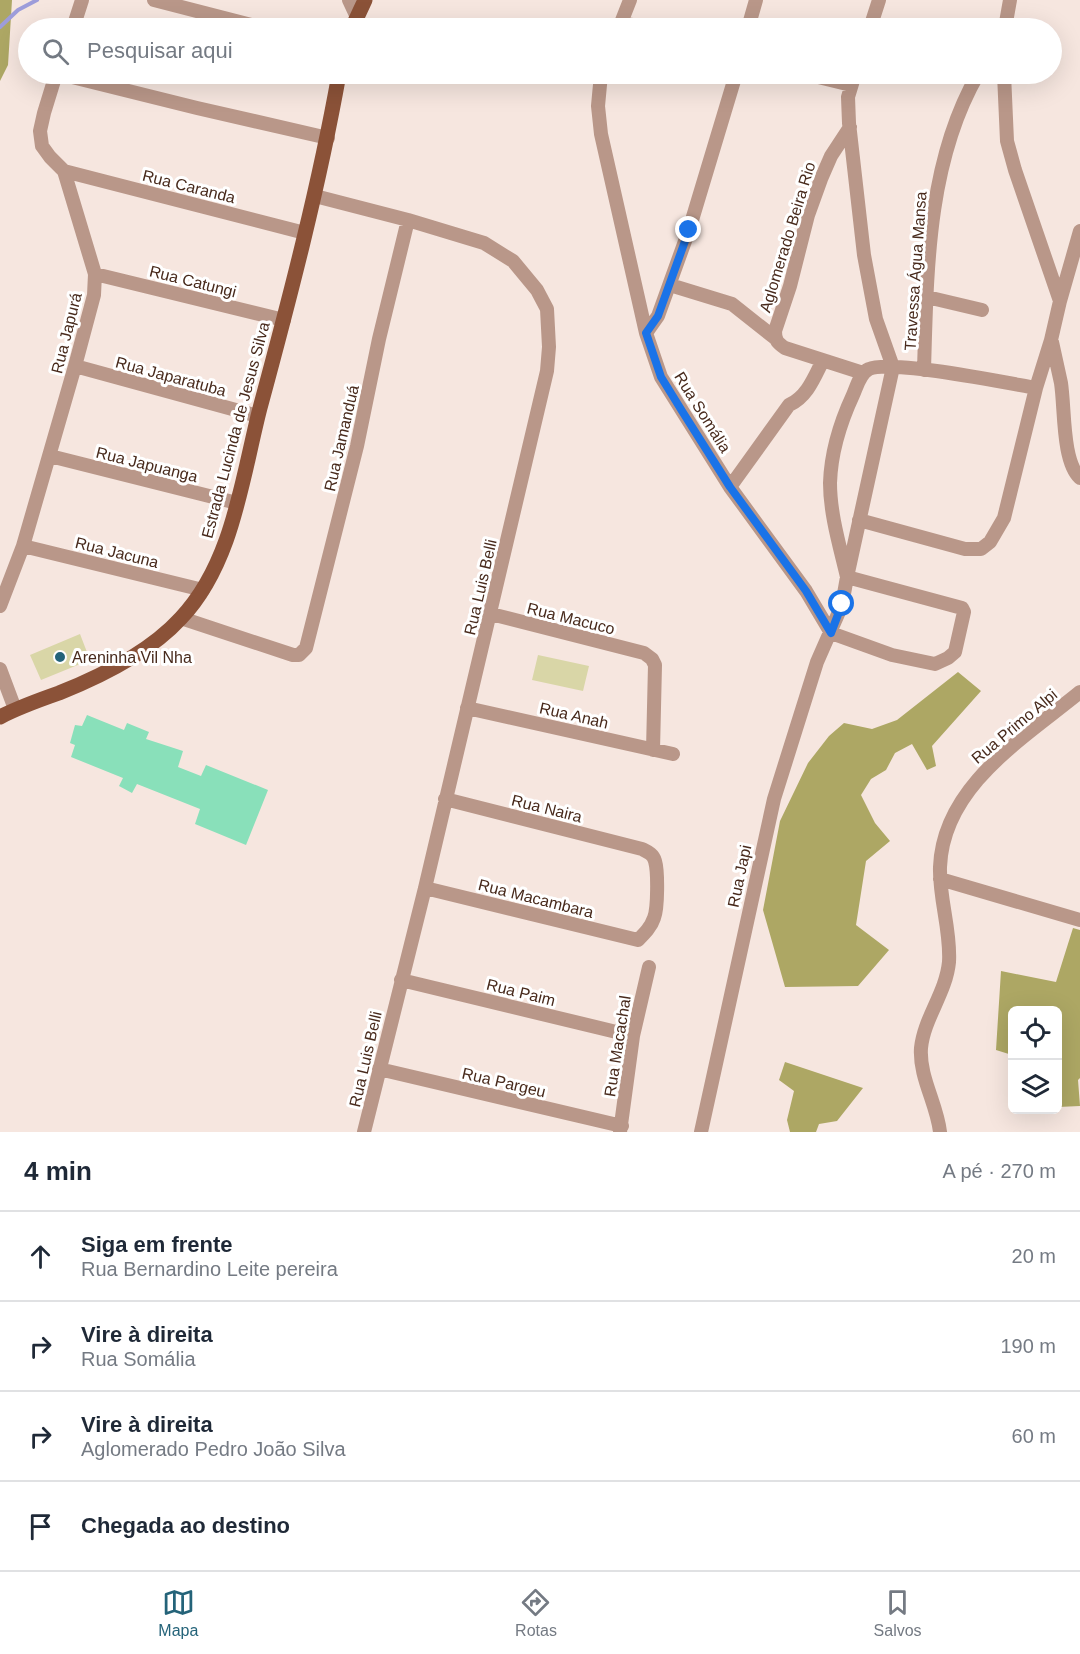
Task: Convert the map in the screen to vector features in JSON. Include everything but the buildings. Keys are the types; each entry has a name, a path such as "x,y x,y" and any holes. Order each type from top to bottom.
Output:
{"main road":[{"path":"356,18 365,0"},
{"name":"Estrada Lucinda de Jesus Silva","path":"0,717 97,676 136,655 181,618 203,590 218,559 237,503 315,196 337,84"}],"street":[{"path":"76,18 82,0"},
{"path":"154,0 224,18"},
{"path":"349,0 353,18"},
{"path":"623,18 630,0"},
{"path":"751,18 756,0"},
{"path":"873,18 879,0"},
{"path":"1006,18 1010,0"},
{"name":"Rua Japurá","path":"0,606 23,546 94,295 95,274 64,171 42,146 40,132 54,84"},
{"path":"100,84 327,138"},
{"name":"Rua Somália","path":"600,84 598,106 602,134 646,333 661,377 730,487 806,591 831,633"},
{"path":"646,333 658,316 670,285 733,84"},
{"path":"852,84 848,97 850,127 864,255 872,302 893,367"},
{"name":"Travessa Água Mansa","path":"924,370 934,202 942,163 963,104 973,84"},
{"path":"1004,84 1007,141 1060,301"},
{"name":"Aglomerado Beira Rio","path":"850,127 831,156 808,215 790,286 775,331 775,338 777,343 785,348 862,373"},
{"name":"Rua Caranda","path":"64,171 305,232"},
{"name":"Rua Luis Belli","path":"315,196 408,219 484,243 513,261 537,290 547,309 549,347 547,371 491,614 364,1132"},
{"name":"Rua Jamanduá","path":"181,618 293,655 303,652 357,446 379,339 408,219"},
{"path":"859,520 965,549 981,549 990,542 1004,518 1036,388 1080,231"},
{"name":"Rua Catungi","path":"95,274 284,320"},
{"path":"670,285 732,304 775,338"},
{"path":"927,297 982,310"},
{"path":"1051,340 1061,384 1069,457 1072,470 1080,478"},
{"path":"730,487 789,405 799,400 811,383 822,360"},
{"name":"Rua Japaratuba","path":"75,366 258,416"},
{"path":"831,633 892,655 936,664 955,652 964,612 962,608 846,577 832,507 830,483 842,419 862,373 873,367 893,367 1036,388"},
{"name":"Rua Japi","path":"701,1132 774,799 817,662 831,633 844,596 846,577 893,367"},
{"name":"Rua Japuanga","path":"50,456 237,503"},
{"name":"Rua Jacuna","path":"23,546 203,590"},
{"name":"Rua Macuco","path":"491,614 644,653 652,659 655,665 653,750"},
{"path":"0,669 15,709"},
{"name":"Rua Primo Alpi","path":"940,1132 922,1067 921,1051 923,1035 945,982 949,964 940,879 942,849 948,828 955,812 980,776 998,758 1080,692"},
{"name":"Rua Anah","path":"467,708 673,754"},
{"name":"Rua Naira","path":"445,799 642,849 650,854 655,860 656,915 650,928 638,940"},
{"path":"940,879 1080,920"},
{"name":"Rua Macambara","path":"425,888 638,940"},
{"name":"Rua Macachal","path":"621,1129 633,1036 649,967"},
{"name":"Rua Paim","path":"401,980 633,1036"},
{"name":"Rua Pargeu","path":"379,1069 621,1129"}],"shaded area":[{"path":"0,0 12,0 8,65 0,81"},
{"name":"Areninha Vil Nha","path":"80,634 90,660 41,680 30,655"},
{"path":"538,655 589,666 583,691 532,680"},
{"path":"958,672 981,691 932,746 936,766 927,770 912,744 895,753 886,770 871,779 861,795 875,823 890,841 866,861 856,925 889,950 858,986 785,987 763,910 780,821 808,763 829,736 844,723 872,729 897,720"},
{"path":"1073,928 1080,930 1080,1078 1078,1080 1080,1106 1062,1107 1062,1006 1008,1006 1008,1054 996,1050 1001,971 1056,982"},
{"path":"785,1062 863,1088 837,1121 819,1124 816,1132 790,1132 787,1120 794,1091 779,1080"}],"waterway":[{"path":"0,27 18,10 37,0"}],"place":[{"name":"Areninha Vil Nha","path":"60,657"}],"route":[{"path":"689,230 658,316 646,333 661,377 730,487 806,591 831,633 842,604"}]}
